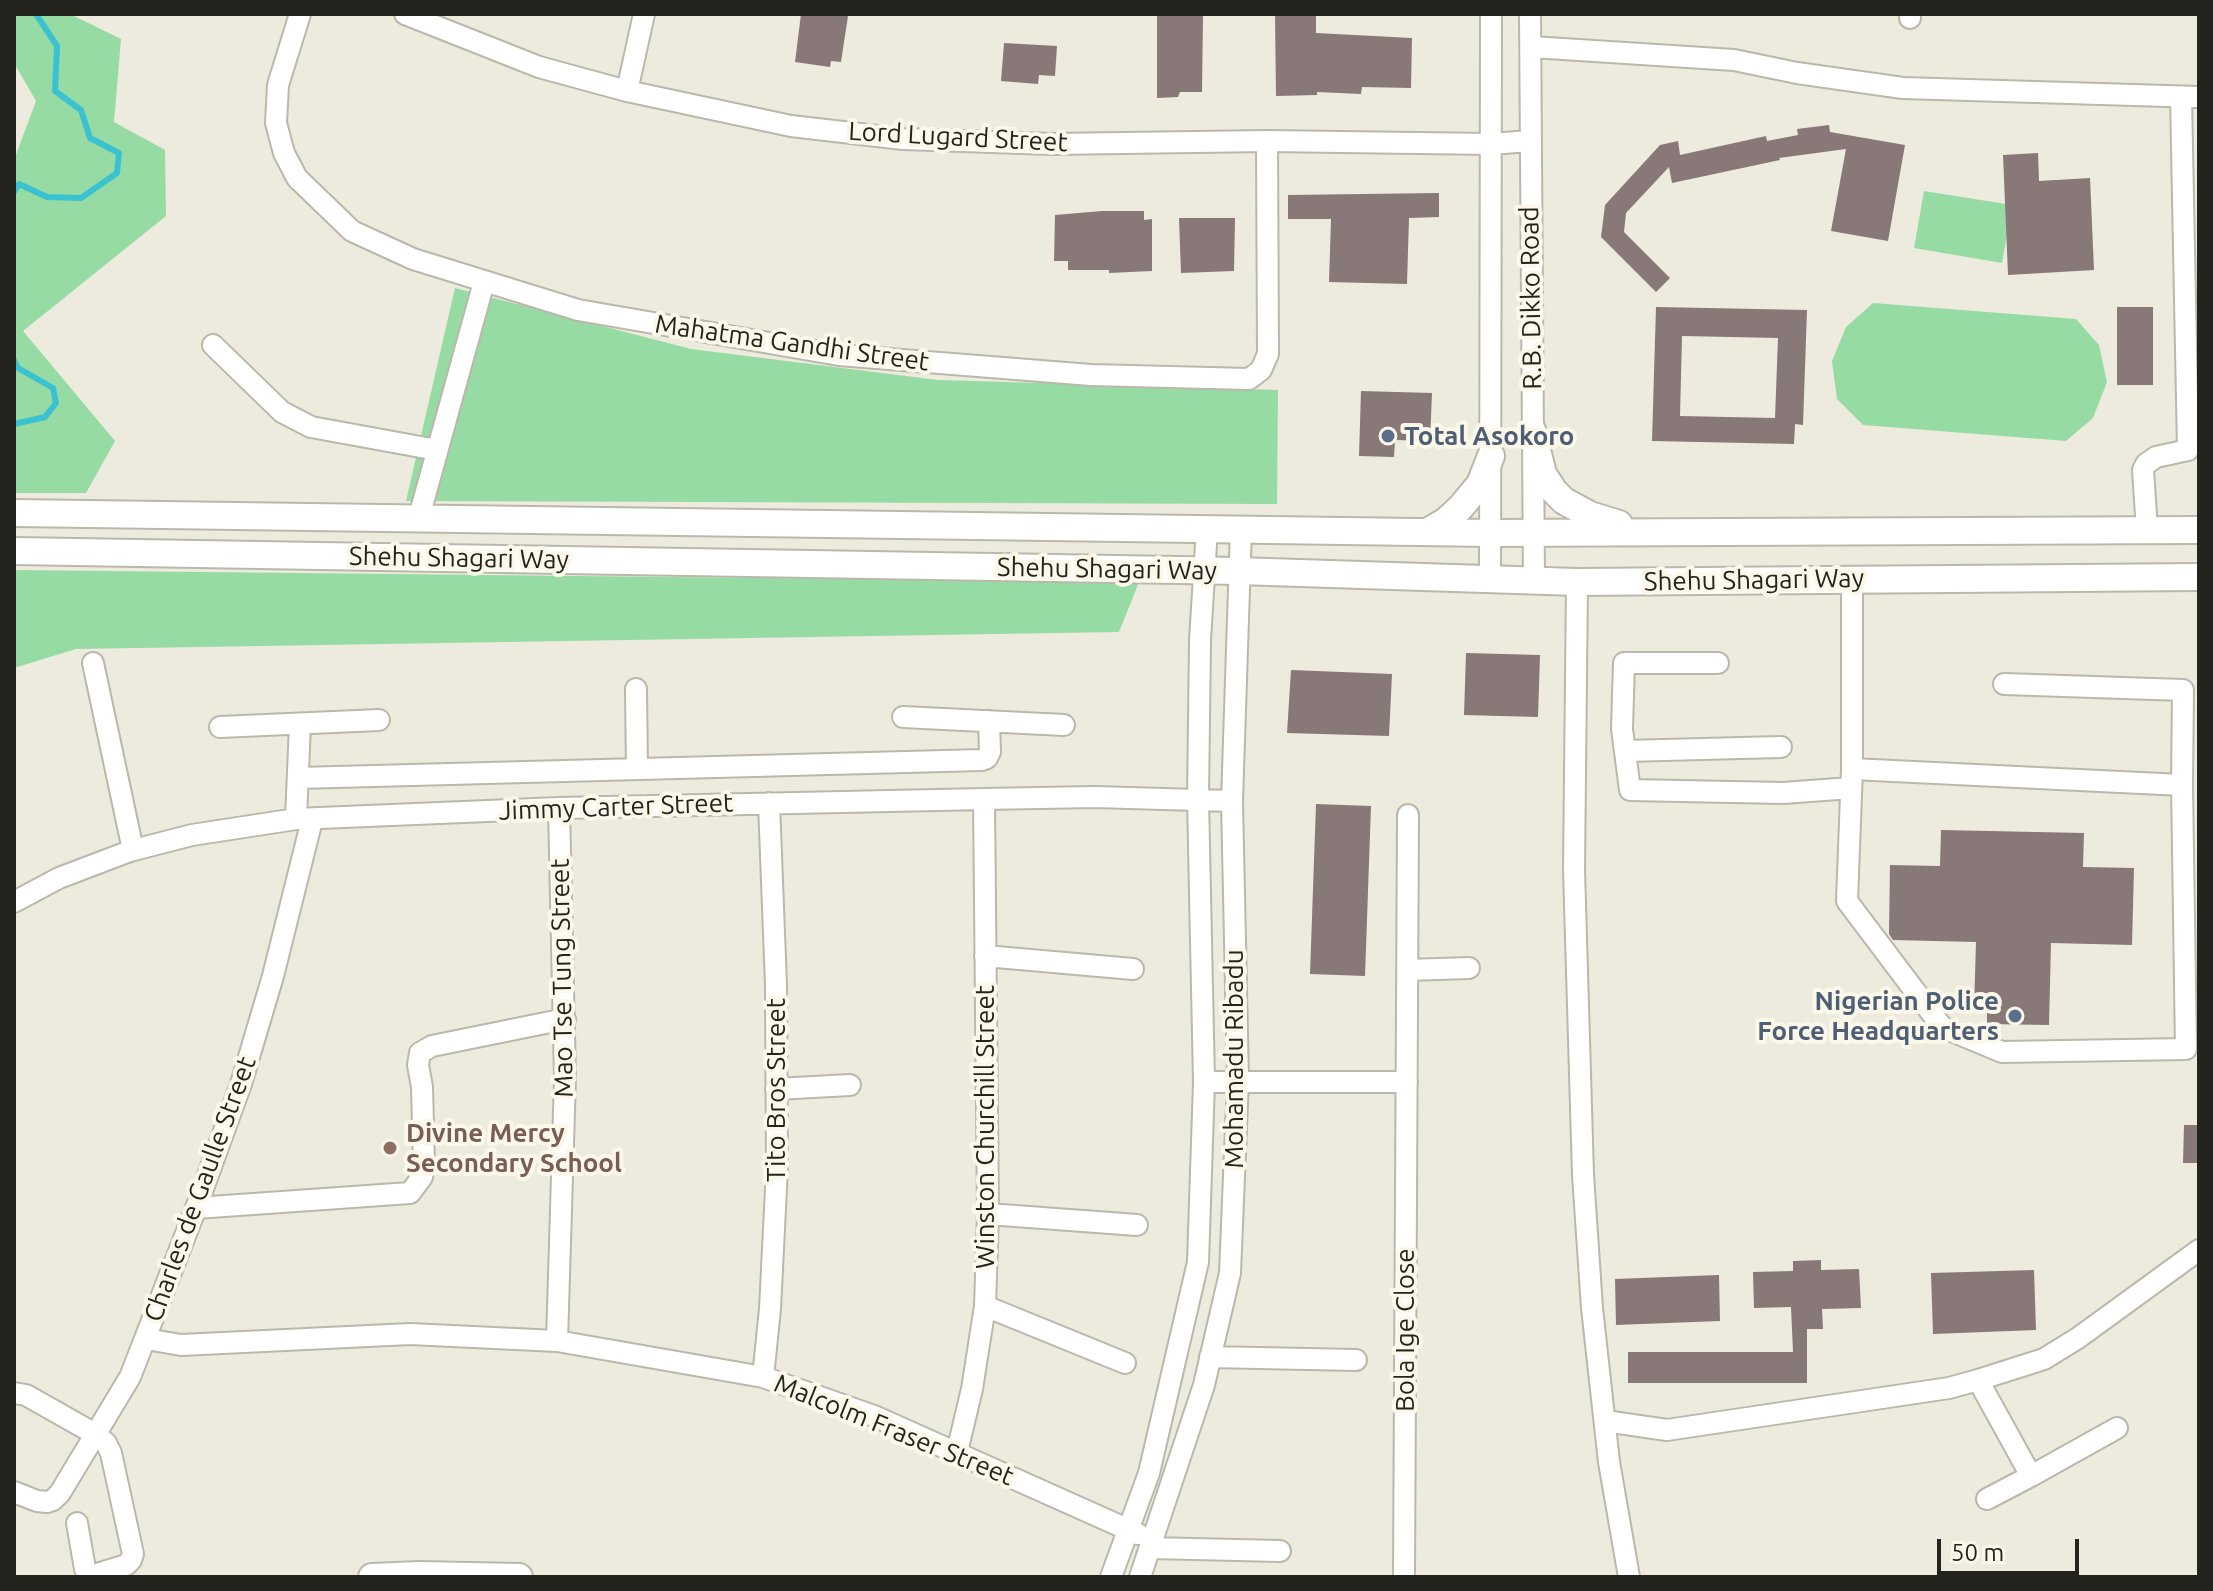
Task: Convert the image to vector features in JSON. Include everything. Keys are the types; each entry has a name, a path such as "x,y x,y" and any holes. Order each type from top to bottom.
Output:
{"main road":[{"path":"1532,430 1543,474 1564,501 1590,515 1646,532"},
{"path":"1427,532 1461,507 1480,484 1491,456"},
{"name":"Shehu Shagari Way","path":"14,513 1491,533 2199,530"},
{"name":"Shehu Shagari Way","path":"14,551 1203,570 1534,582 2199,577"},
{"path":"372,1577 519,1577"}],"street":[{"name":"Mahatma Gandhi Street","path":"300,14 278,85 276,123 284,153 297,178 352,231 413,259 578,310 839,355 1091,375 1249,379 1261,370 1268,354 1267,141"},
{"name":"Lord Lugard Street","path":"405,14 539,67 627,91 791,126 903,139 1051,144 1267,141 1492,144 1529,141"},
{"path":"627,91 644,14"},
{"name":"R.B. Dikko Road","path":"1490,580 1491,14"},
{"name":"R.B. Dikko Road","path":"1530,14 1534,582"},
{"path":"1532,47 1734,60 1797,73 1903,88 2190,97 2194,450 2156,457 2146,464 2143,470 2147,530"},
{"path":"419,517 484,282"},
{"path":"213,345 282,412 311,427 437,450"},
{"name":"Mohamadu Ribadu","path":"1111,1577 1149,1473 1198,1262 1204,1082 1198,799 1203,570 1207,528"},
{"name":"Mohamadu Ribadu","path":"1140,1577 1204,1385 1230,1273 1238,1080 1232,801 1241,528"},
{"path":"1852,579 1847,901 1942,1027 2002,1052 2186,1049 2183,690 2004,684"},
{"path":"1577,582 1574,870 1583,1175 1592,1308 1609,1462 1629,1577"},
{"path":"93,663 133,850"},
{"path":"1718,663 1624,663 1622,729 1630,790 1783,793 1851,778 2182,785"},
{"path":"636,689 637,769"},
{"path":"903,717 1064,725"},
{"path":"220,727 379,720"},
{"path":"298,778 982,760 990,752 989,721"},
{"name":"Charles de Gaulle Street","path":"14,1492 37,1501 53,1500 130,1377 196,1208 241,1084 265,1003 304,819 298,778 300,724"},
{"path":"1625,751 1781,747"},
{"name":"Jimmy Carter Street","path":"14,902 59,878 133,850 192,835 304,819 769,803 984,799 1232,801"},
{"name":"Winston Churchill Street","path":"957,1452 972,1389 985,1306 988,1214 984,799"},
{"name":"Tito Bros Street","path":"763,1377 776,1200 769,803"},
{"name":"Mao Tse Tung Street","path":"557,1341 565,1019 559,808"},
{"name":"Bola Ige Close","path":"1404,1577 1408,815"},
{"path":"985,956 1133,969"},
{"path":"1407,970 1469,968"},
{"path":"196,1208 410,1193 422,1177 424,1165 422,1087 418,1065 420,1053 432,1046 565,1019"},
{"path":"1204,1082 1407,1082"},
{"path":"776,1089 850,1085"},
{"path":"988,1214 1137,1225"},
{"path":"1605,1421 1667,1430 1949,1388 1978,1380 2044,1359 2199,1250"},
{"path":"985,1306 1125,1363"},
{"name":"Malcolm Fraser Street","path":"146,1339 181,1345 410,1334 557,1341 763,1377 874,1416 1129,1530 1152,1544"},
{"path":"1210,1357 1356,1360"},
{"path":"1978,1380 2031,1476"},
{"path":"14,1393 26,1395 106,1443 111,1453 133,1554 131,1560 126,1565 94,1575 89,1573 85,1569 77,1523"},
{"path":"1987,1499 2117,1428"},
{"path":"1152,1544 1280,1551"}],"green space":[{"path":"14,14 70,14 121,39 114,122 165,150 166,216 23,331 115,441 86,493 14,493 14,160 36,101 14,63"},
{"path":"1924,191 2006,204 2007,234 2002,263 1914,248"},
{"path":"455,288 691,349 938,380 1278,390 1277,504 406,501"},
{"path":"1873,303 2076,319 2099,345 2107,382 2093,418 2066,441 1863,425 1837,399 1832,361 1846,327"},
{"path":"14,570 1139,582 1119,632 76,649 14,668"}],"building":[{"path":"801,14 848,16 841,62 831,61 830,67 795,62"},
{"path":"1157,14 1203,16 1202,92 1180,92 1178,97 1157,98"},
{"path":"1275,14 1316,14 1316,33 1412,38 1411,88 1362,87 1361,94 1317,92 1317,95 1276,96"},
{"path":"1004,43 1057,46 1055,76 1039,75 1038,84 1001,81"},
{"path":"1829,125 1830,132 1905,145 1888,241 1831,231 1846,149 1779,158 1672,183 1669,167 1626,213 1624,232 1670,278 1656,292 1601,237 1605,205 1660,145 1678,141 1680,155 1766,136 1767,141 1798,135 1797,129"},
{"path":"2038,153 2039,181 2090,178 2094,270 2008,275 2003,155"},
{"path":"1439,193 1439,217 1409,218 1407,284 1329,282 1331,219 1288,219 1288,195"},
{"path":"1144,211 1144,220 1152,219 1152,271 1109,273 1109,270 1068,270 1068,261 1054,261 1055,215"},
{"path":"1179,218 1235,218 1234,271 1181,273"},
{"path":"1656,307 1807,310 1803,425 1795,424 1794,444 1652,441","holes":["1682,336 1778,338 1775,418 1680,416"]},
{"path":"2117,307 2153,307 2153,385 2117,385"},
{"path":"1361,391 1432,393 1430,441 1395,440 1394,457 1359,456"},
{"path":"1466,653 1540,655 1538,717 1464,715"},
{"path":"1291,670 1392,674 1389,736 1287,733"},
{"path":"1316,804 1371,806 1365,976 1310,974"},
{"path":"1941,830 2084,833 2083,867 2134,868 2132,945 2051,943 2049,1025 1987,1024 1987,1009 1974,1009 1976,942 1893,940 1889,934 1890,865 1940,866"},
{"path":"2184,1125 2199,1125 2199,1163 2183,1163"},
{"path":"1821,1260 1821,1270 1859,1269 1861,1308 1822,1309 1823,1329 1807,1329 1807,1383 1628,1383 1628,1352 1793,1352 1791,1307 1754,1308 1753,1272 1793,1271 1793,1261"},
{"path":"2034,1270 2036,1330 1933,1334 1931,1273"},
{"path":"1719,1275 1720,1321 1616,1325 1615,1279"}],"waterway":[{"path":"14,192 19,184 47,197 81,198 117,173 119,153 90,138 81,110 55,91 57,46 36,14"},
{"path":"14,360 18,368 53,388 56,403 45,417 14,424"}],"place":[{"name":"Total Asokoro","path":"1388,436"},
{"name":"Nigerian Police Force Headquarters","path":"2015,1016"},
{"name":"Divine Mercy Secondary School","path":"390,1148"}]}
